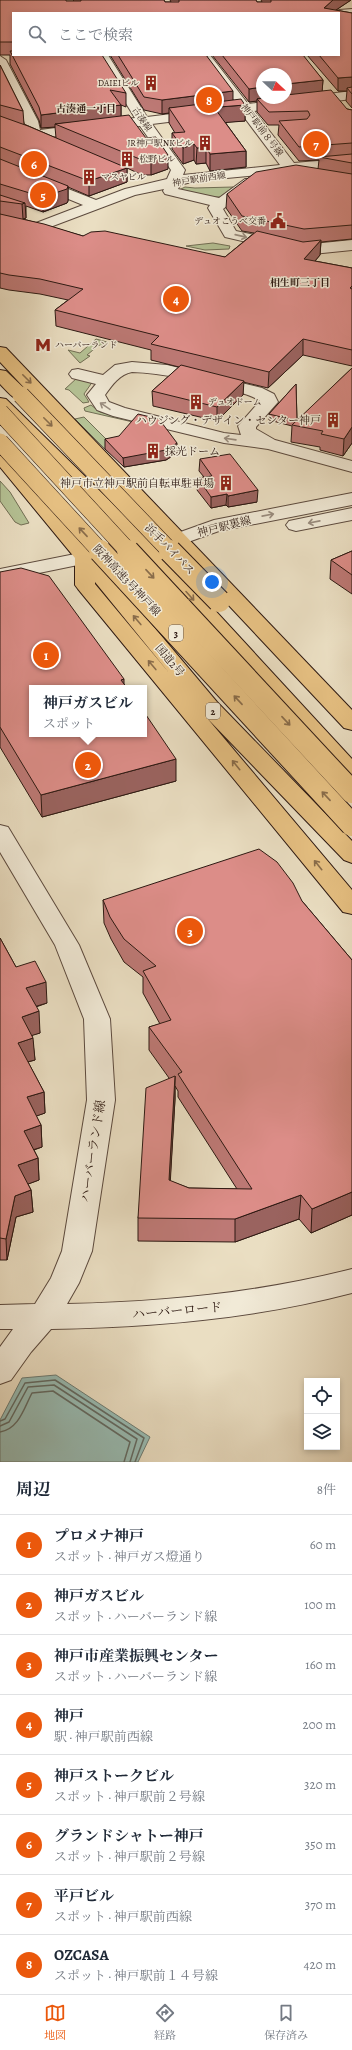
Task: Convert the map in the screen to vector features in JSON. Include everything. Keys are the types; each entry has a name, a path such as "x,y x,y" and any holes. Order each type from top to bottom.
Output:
{"highway":[{"path":"0,352 44,396 177,540 352,723"},
{"name":"浜手バイパス","path":"0,375 352,737"},
{"path":"0,403 145,546 352,773"},
{"name":"阪神高速3号神戸線","path":"0,412 352,792"},
{"name":"阪神高速3号神戸線","path":"0,442 352,825"},
{"name":"国道2号","path":"0,455 209,707 352,855"},
{"path":"85,558 85,585 352,906"},
{"name":"2","path":"240,739 352,886"}],"street":[{"path":"340,14 352,13"},
{"path":"340,22 352,20"},
{"path":"0,54 12,56"},
{"path":"15,56 0,60 31,121 34,135"},
{"name":"古湊線","path":"103,56 143,121 178,170 173,182"},
{"name":"神戸駅前８号線","path":"205,56 290,168"},
{"path":"324,85 343,108"},
{"path":"34,135 352,95"},
{"path":"19,130 62,147"},
{"path":"263,131 278,130"},
{"name":"神戸駅前西線","path":"36,228 130,192 173,182 195,178 352,162"},
{"path":"0,166 94,205"},
{"path":"325,178 312,175 251,181 214,208 230,234 303,250 352,245"},
{"path":"132,177 139,180 173,182 170,191 221,203"},
{"path":"20,210 52,221"},
{"path":"0,220 36,228 55,236"},
{"path":"269,444 248,432 247,426 269,402 268,398 256,392 143,366 122,369 106,381 96,395 103,406 110,409 224,438 269,444 352,466"},
{"path":"78,374 106,381"},
{"path":"284,466 299,452"},
{"name":"神戸駅裏線","path":"177,540 214,526 352,499"},
{"name":"神戸駅裏線","path":"177,540 226,540 352,514"},
{"path":"0,574 177,540"},
{"name":"ハーバーランド線","path":"0,832 67,945 97,1019 101,1100 76,1250 64,1283 43,1317 20,1343 0,1371"},
{"name":"ハーバーロード","path":"0,1317 149,1313 233,1305 335,1286 352,1280"}],"green space":[{"path":"185,187 233,187 220,197 212,197 179,190"},
{"path":"213,243 230,246 229,249 205,250 186,246"},
{"path":"96,339 107,342 103,346 99,345 87,355 90,356 80,363 68,350 80,353"},
{"path":"77,378 93,381 84,394 89,402 83,403 69,390 65,389"},
{"path":"91,405 100,412 134,421 85,411 84,408"},
{"path":"84,417 114,447 105,449 75,419"},
{"path":"0,481 10,492 29,523 21,525 15,522 0,501"}],"water":[{"path":"56,1375 150,1437 138,1462 0,1462 0,1420 22,1378"}],"building":[{"path":"0,0 164,0 165,2 179,2 179,0 256,0 257,2 271,2 271,0 333,0 324,8 352,13 352,77 338,78 320,56 340,56 340,12 12,12 12,42 0,42"},
{"path":"13,56 103,56 126,93 110,90 121,105 41,115 39,107"},
{"path":"119,56 207,56 233,91 162,100 144,97"},
{"path":"223,56 304,56 323,80 292,83 292,68 256,68 256,88 249,89"},
{"path":"0,65 23,111 0,105"},
{"path":"352,87 352,94 347,88"},
{"path":"331,90 347,109 352,110 352,143 299,147 279,121 307,119 310,115 308,111 269,112 262,104 292,104 292,94"},
{"path":"241,99 245,105 219,107 220,109 216,110 246,151 210,154 206,147 197,148 194,144 183,148 172,133 185,132 169,108"},
{"path":"129,115 146,138 156,137 168,155 151,160 142,160 55,124"},
{"path":"0,116 28,126 127,168 89,181 0,147"},
{"path":"352,154 352,163 319,157"},
{"path":"0,159 68,186 67,189 43,197 0,184"},
{"path":"296,165 352,174 352,225 304,229 242,216 227,194 256,172"},
{"path":"0,195 25,203 22,204 0,201"},
{"path":"0,214 44,224 83,236 91,232 105,231 225,257 257,231 303,242 321,240 304,259 352,268 352,286 350,288 352,289 352,350 303,339 269,372 151,344 159,336 55,310 83,289 40,279 0,273"},
{"path":"181,365 244,381 217,407 152,391"},
{"name":"ハウジング・デザイン・センター神戸","path":"352,368 352,427 344,439 321,434 323,431 292,425"},
{"path":"296,384 297,421 269,414"},
{"path":"138,414 159,419 177,443 166,450 123,458 105,439 119,436"},
{"path":"230,454 258,490 228,496 227,494 211,497 198,478 212,476 200,459"},
{"path":"352,551 352,575 331,560"},
{"path":"21,568 49,576 124,679 121,680 125,685 29,685 29,737 147,737 147,716 176,759 41,795 0,727 0,572"},
{"path":"259,849 277,862 293,883 302,901 352,960 352,1192 312,1209 301,1195 235,1219 138,1218 146,1088 175,1076 169,1180 189,1188 252,1189 178,1074 182,1072 149,1027 171,1020 143,971 156,966 124,939 110,917 103,900"},
{"path":"0,938 16,967 35,961 46,982 26,988 39,1011 22,1017 33,1038 18,1043 44,1092 27,1097 41,1125 24,1131 38,1158 18,1165 31,1190 15,1196 6,1239 0,1238"}],"place":[{"name":"DAIEIビル","path":"151,83"},
{"name":"OZCASA","path":"209,100"},
{"name":"JR神戸駅NKビル","path":"205,143"},
{"name":"平戸ビル","path":"316,144"},
{"name":"松野ビル","path":"127,159"},
{"name":"グランドシャトー神戸","path":"34,164"},
{"name":"マスヤビル","path":"89,177"},
{"name":"神戸ストークビル","path":"43,195"},
{"name":"デュオこうべ交番","path":"278,221"},
{"name":"神戸","path":"176,299"},
{"name":"ハーバーランド","path":"43,345"},
{"name":"デュオドーム","path":"196,402"},
{"name":"ハウジング・デザイン・センター神戸","path":"333,420"},
{"name":"採光ドーム","path":"153,451"},
{"name":"神戸市立神戸駅前自転車駐車場","path":"226,483"},
{"name":"プロメナ神戸","path":"46,655"},
{"name":"神戸ガスビル","path":"88,765"},
{"name":"神戸市産業振興センター","path":"190,931"}],"district":[{"name":"古湊通一丁目","path":"86,108"},
{"name":"相生町三丁目","path":"300,282"}]}
